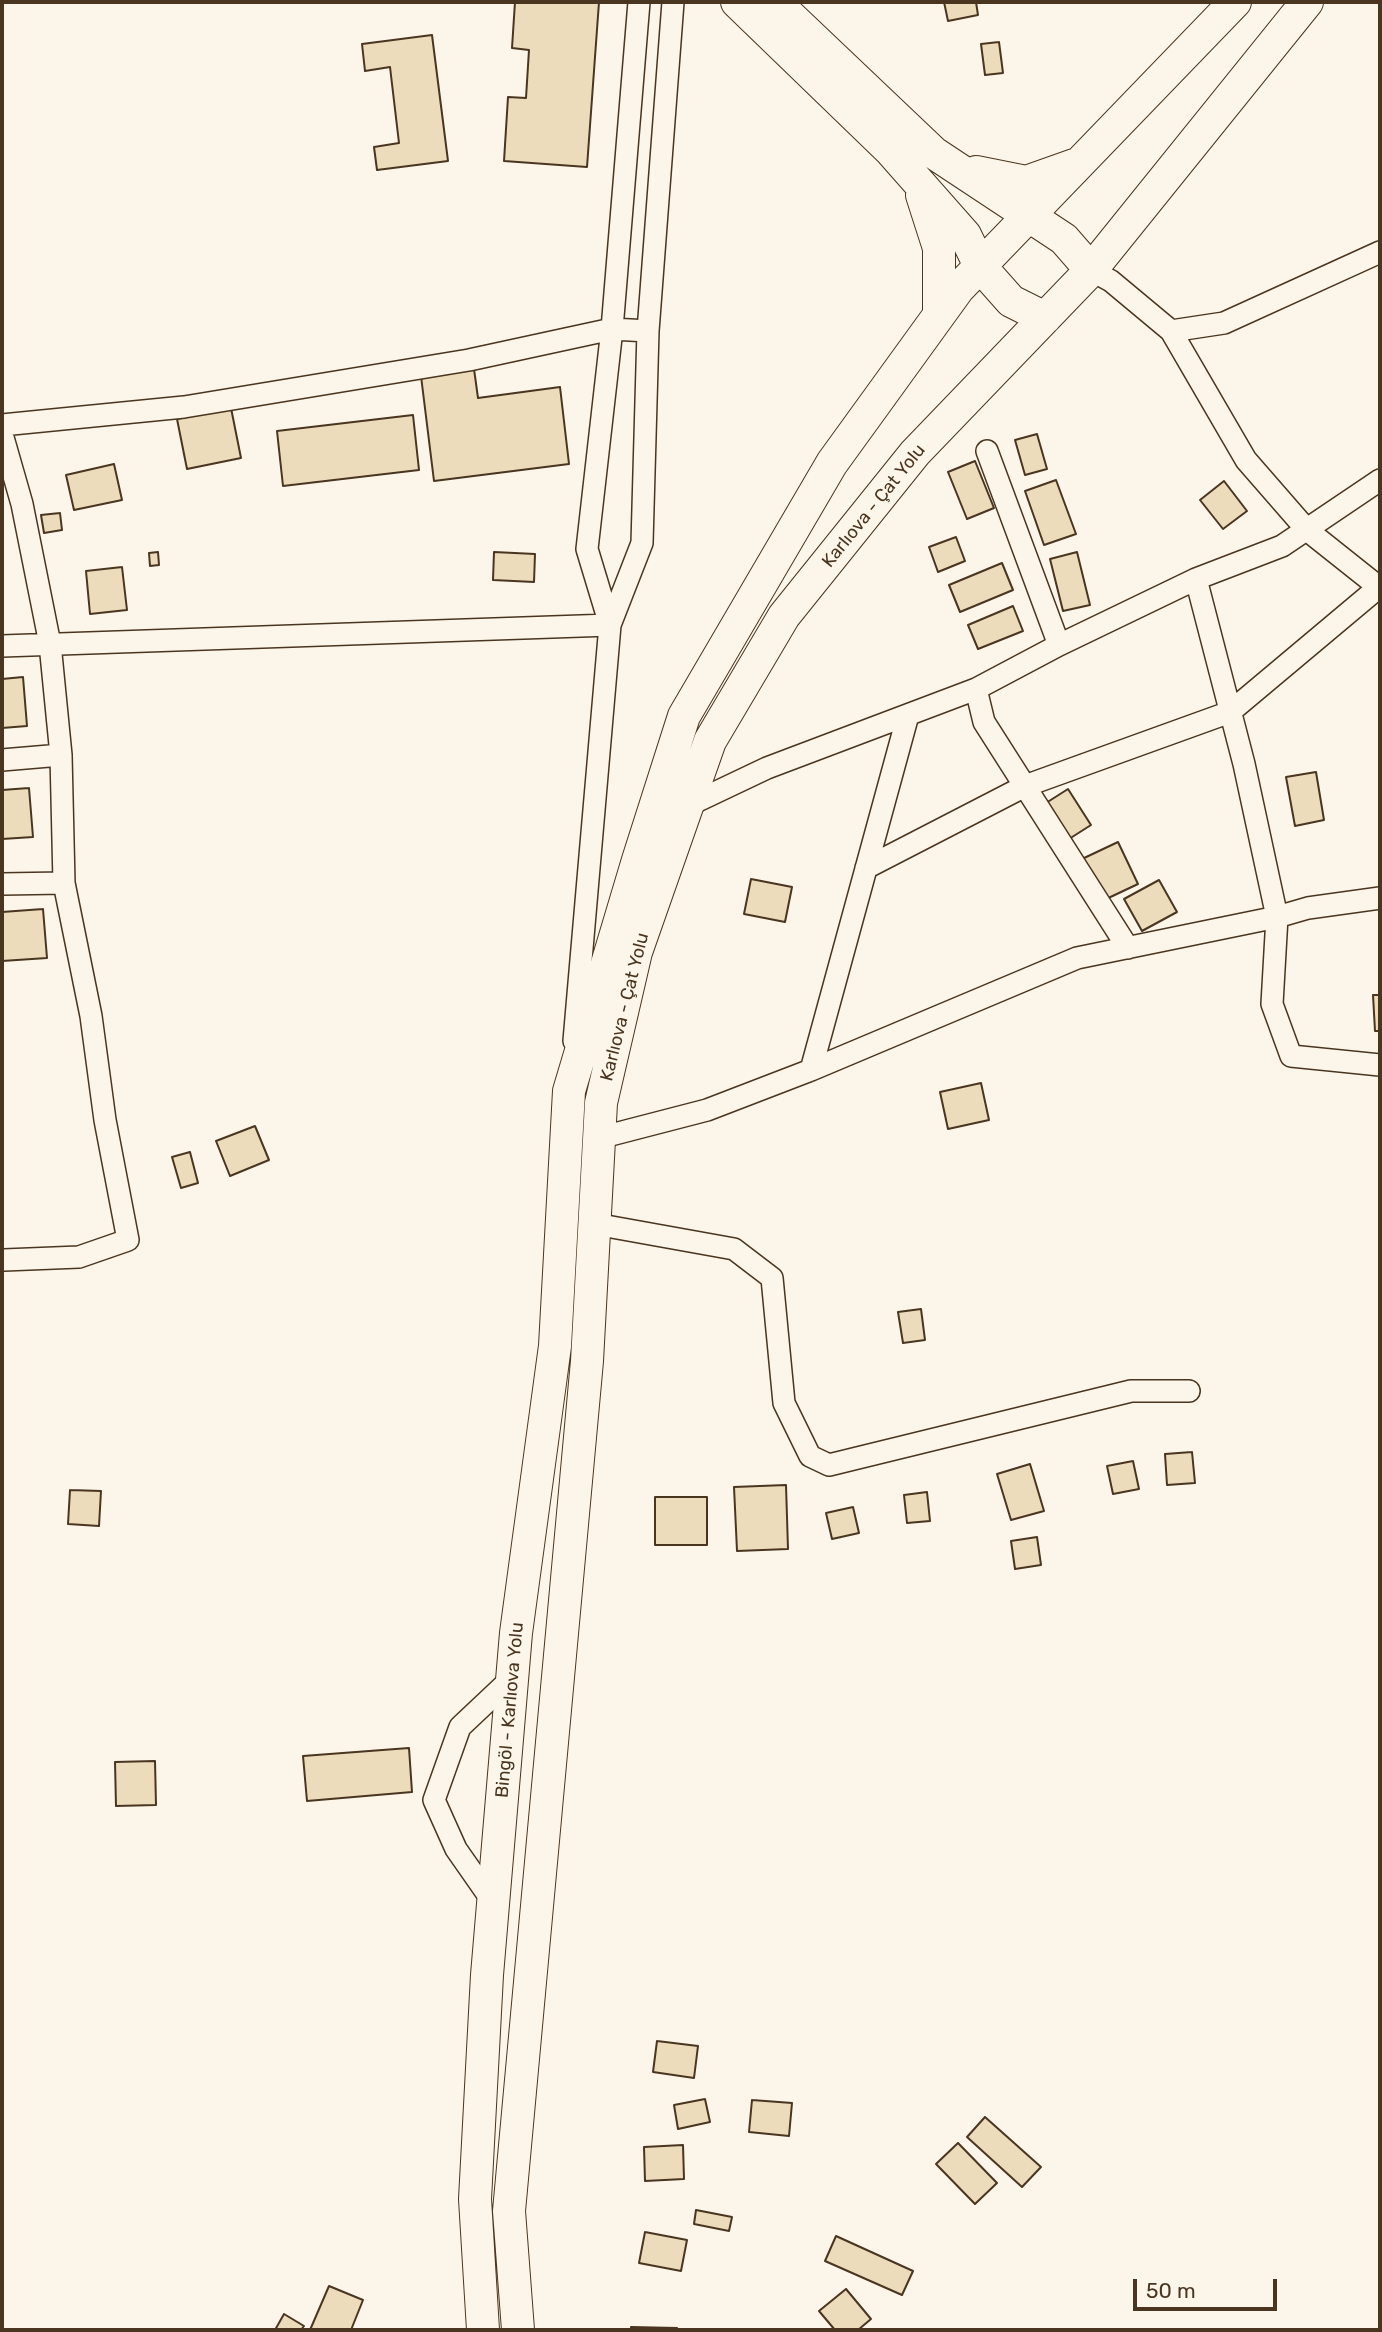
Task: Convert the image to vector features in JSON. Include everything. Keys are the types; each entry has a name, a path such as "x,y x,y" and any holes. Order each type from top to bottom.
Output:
{"highway":[{"path":"737,2 890,150 965,235 981,265 1011,301 1045,318"},
{"path":"775,2 934,153 1064,239 1091,270"},
{"name":"Karlıova - Çat Yolu","path":"569,1091 684,716 832,463 958,289 1235,2"},
{"name":"Karlıova - Çat Yolu","path":"599,1138 601,1103 636,952 710,741 784,616 915,453 1091,270 1307,2"},
{"path":"959,169 1026,182 1079,163"},
{"path":"917,181 939,248 939,315"},
{"name":"Bingöl - Karlıova Yolu","path":"483,2330 475,2199 486,1975 516,1633 555,1346 569,1091"},
{"path":"519,2330 509,2211 587,1361 599,1138"}],"street":[{"path":"610,625 587,549 612,330 639,2"},
{"path":"569,1091 610,625 642,543 648,331 673,2"},
{"path":"1171,331 1224,323 1380,252"},
{"path":"866,868 1025,786 1230,712 1380,587 1307,530 1246,460 1171,331 1111,281 1091,270"},
{"path":"2,425 197,405 469,360 612,330 648,331"},
{"path":"2,434 12,505 50,644 61,755 64,883 91,1017 105,1120 128,1240 79,1257 4,1259"},
{"path":"987,451 1059,645"},
{"path":"687,806 767,768 976,689 1059,645 1196,579 1282,546 1380,480"},
{"path":"1196,579 1277,917 1272,1004 1292,1056 1380,1065"},
{"path":"2,646 610,625"},
{"path":"976,689 984,722 1128,948"},
{"path":"811,1070 908,715"},
{"path":"2,760 61,755"},
{"path":"2,884 64,883"},
{"path":"599,1138 707,1110 811,1070 1077,958 1277,917 1308,908 1380,898"},
{"path":"595,1224 734,1250 772,1278 784,1403 810,1456 829,1465 1131,1391 1189,1391"},
{"path":"493,1902 456,1849 434,1800 460,1727 512,1678"}],"building":[{"path":"515,2 599,2 587,167 504,161 508,97 526,98 529,50 512,48"},
{"path":"944,2 976,2 978,15 948,21"},
{"path":"432,35 448,161 377,170 374,147 399,143 390,67 365,71 362,44"},
{"path":"999,42 1003,73 985,75 981,44"},
{"path":"474,369 478,398 560,387 569,464 434,481 421,376"},
{"path":"231,408 241,458 187,469 177,419"},
{"path":"413,415 419,470 283,486 277,431"},
{"path":"1037,434 1047,469 1025,475 1015,440"},
{"path":"975,461 994,508 967,519 948,472"},
{"path":"114,464 122,500 74,510 66,475"},
{"path":"1056,480 1076,534 1044,545 1025,491"},
{"path":"1224,481 1247,511 1223,529 1200,500"},
{"path":"60,513 62,530 44,533 41,515"},
{"path":"956,537 965,561 938,572 929,547"},
{"path":"158,552 159,565 150,566 149,553"},
{"path":"494,552 535,554 534,582 493,580"},
{"path":"1077,552 1090,605 1063,611 1050,559"},
{"path":"1002,563 1013,590 960,612 949,585"},
{"path":"122,567 127,610 90,614 86,571"},
{"path":"1013,606 1023,631 978,649 968,625"},
{"path":"23,677 27,726 2,728 2,679"},
{"path":"1316,772 1324,820 1295,826 1286,777"},
{"path":"29,788 33,837 2,839 2,790"},
{"path":"1068,789 1091,825 1069,839 1046,803"},
{"path":"1118,842 1138,884 1102,901 1082,859"},
{"path":"751,879 792,887 785,922 744,914"},
{"path":"1159,880 1177,912 1142,931 1124,899"},
{"path":"43,909 47,958 2,961 2,912"},
{"path":"1373,995 1380,995 1380,1031 1375,1031"},
{"path":"981,1083 989,1120 948,1129 940,1092"},
{"path":"255,1126 269,1160 230,1176 216,1141"},
{"path":"190,1152 198,1183 181,1188 172,1157"},
{"path":"921,1309 925,1340 903,1343 898,1312"},
{"path":"1192,1452 1195,1483 1167,1485 1165,1454"},
{"path":"1133,1461 1139,1489 1113,1494 1107,1466"},
{"path":"1030,1464 1044,1511 1011,1520 997,1474"},
{"path":"786,1485 788,1549 737,1551 734,1487"},
{"path":"70,1490 101,1491 99,1526 68,1524"},
{"path":"927,1492 930,1521 907,1523 904,1495"},
{"path":"655,1497 707,1497 707,1545 655,1545"},
{"path":"853,1507 859,1533 832,1539 826,1513"},
{"path":"1037,1537 1041,1565 1015,1569 1011,1541"},
{"path":"409,1748 412,1792 307,1801 303,1756"},
{"path":"155,1761 156,1805 116,1806 115,1762"},
{"path":"657,2041 698,2046 694,2078 653,2072"},
{"path":"705,2099 710,2122 678,2129 674,2105"},
{"path":"752,2100 792,2103 789,2136 749,2132"},
{"path":"985,2117 1041,2167 1022,2187 967,2137"},
{"path":"958,2143 997,2183 975,2204 936,2164"},
{"path":"683,2145 684,2179 645,2181 644,2147"},
{"path":"696,2210 732,2217 729,2231 694,2224"},
{"path":"645,2232 687,2240 681,2271 639,2263"},
{"path":"836,2236 913,2271 902,2295 825,2261"},
{"path":"329,2286 363,2300 351,2330 310,2330"},
{"path":"846,2289 871,2319 858,2330 835,2330 819,2311"},
{"path":"284,2314 304,2326 301,2330 275,2330"},
{"path":"631,2327 677,2328 677,2330 631,2330"}]}
